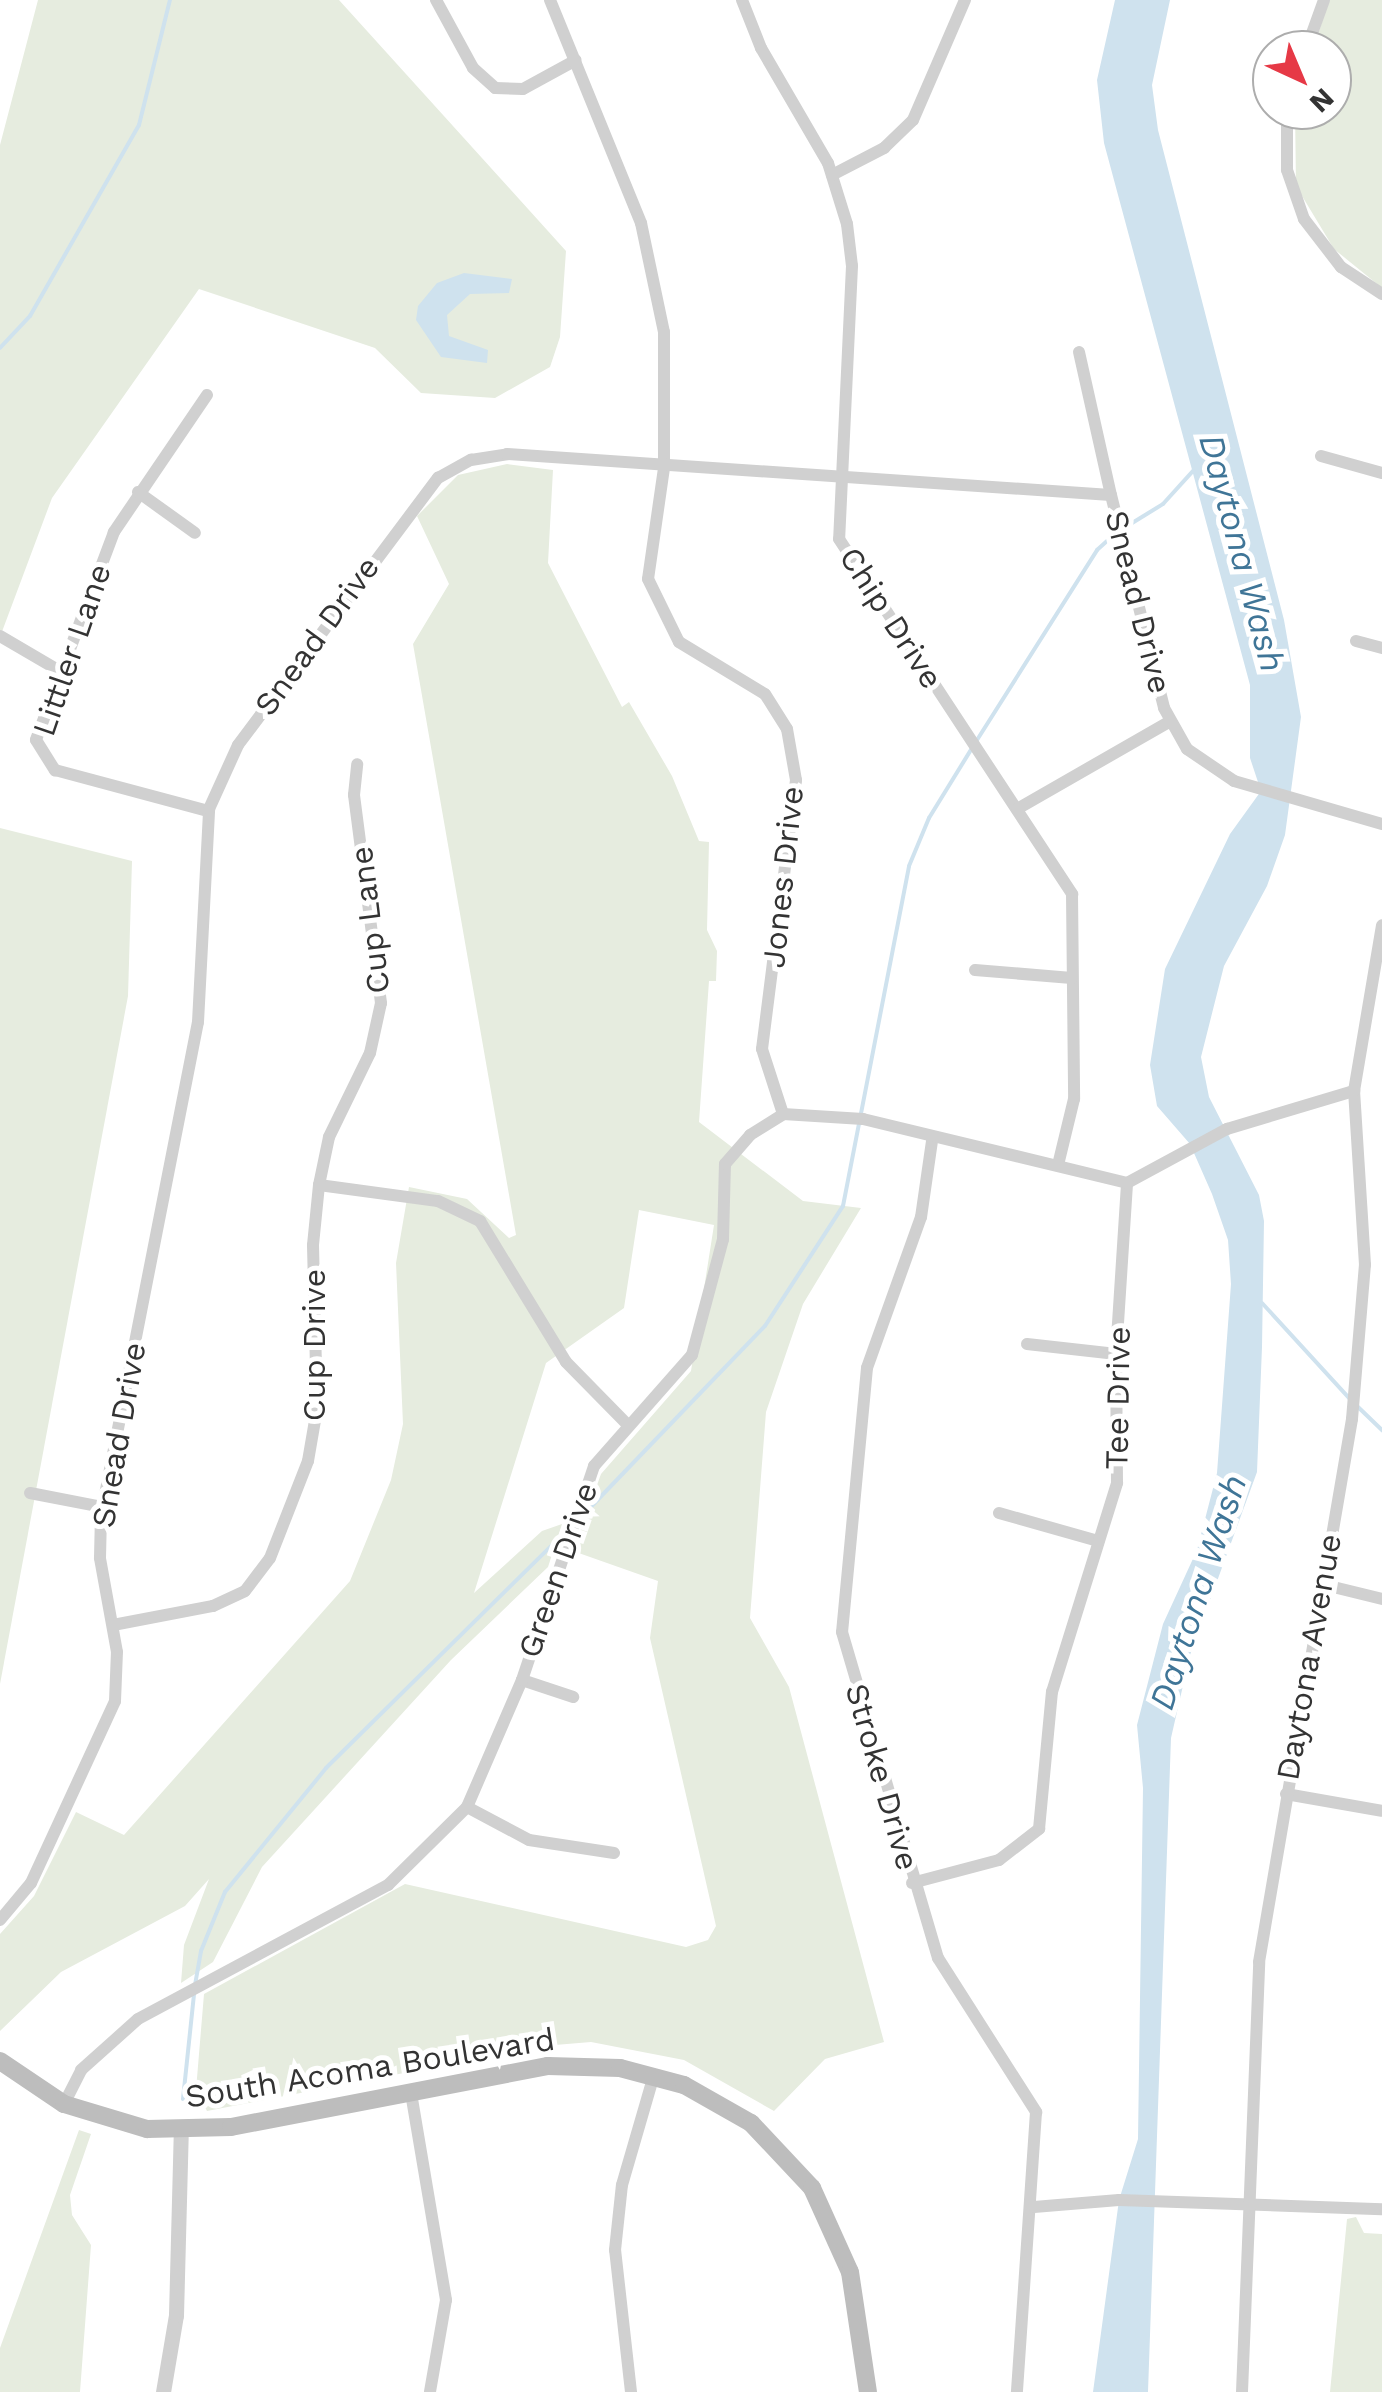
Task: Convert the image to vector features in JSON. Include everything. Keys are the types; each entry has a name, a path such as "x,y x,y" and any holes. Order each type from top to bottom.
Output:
{"main road":[{"name":"South Acoma Boulevard","path":"0,2061 64,2104 111,2122 181,2130 231,2128 548,2066 654,2076 717,2100 751,2123 812,2188 850,2272 868,2392"}],"street":[{"path":"436,0 474,68 496,88 524,89 576,60"},
{"name":"Jones Drive","path":"550,0 642,223 664,332 664,468 648,579 678,642 765,694 786,729 796,780 762,1049 783,1114"},
{"name":"Chip Drive","path":"742,0 761,48 832,174 852,266 835,522 844,550 1072,894 1074,1099 1059,1161"},
{"path":"832,174 884,148 913,120 965,0"},
{"path":"1313,30 1324,0"},
{"path":"1287,130 1287,170 1304,219 1340,267 1382,294"},
{"path":"1079,352 1111,495"},
{"name":"Littler Lane","path":"207,395 138,492 105,552 36,734 46,764 208,811"},
{"name":"Snead Drive","path":"0,1920 31,1882 108,1725 118,1677 100,1558 102,1506 198,1022 208,811 238,745 438,478 470,460 507,454 664,468 1111,495 1169,722 1194,756 1225,778 1382,824"},
{"path":"1322,456 1382,473"},
{"path":"138,492 196,532"},
{"path":"0,636 60,671"},
{"path":"1356,641 1382,648"},
{"path":"1017,809 1169,722"},
{"name":"Cup Lane","path":"319,1184 329,1136 370,1053 382,1003 354,796 357,764"},
{"name":"Daytona Avenue","path":"1242,2392 1259,1962 1352,1419 1365,1265 1354,1091 1382,924"},
{"path":"975,970 1072,978"},
{"path":"783,1114 864,1119 932,1140 1059,1161 1127,1183 1226,1129 1354,1091"},
{"name":"Green Drive","path":"64,2104 80,2070 138,2019 388,1885 467,1806 522,1680 578,1504 594,1466 626,1423 692,1355 724,1240 725,1164 783,1114"},
{"name":"Stroke Drive","path":"932,1140 921,1217 867,1368 842,1632 912,1883 938,1958 1036,2112 1034,2207 1018,2392"},
{"name":"Tee Drive","path":"912,1883 999,1860 1039,1829 1052,1692 1117,1483 1116,1354 1127,1183"},
{"path":"319,1184 438,1201 480,1221 566,1362 626,1423"},
{"name":"Cup Drive","path":"113,1625 227,1602 250,1586 270,1558 316,1422 313,1245 319,1184"},
{"path":"1027,1344 1116,1354"},
{"path":"30,1493 102,1506"},
{"path":"999,1513 1098,1541"},
{"path":"1321,1584 1382,1598"},
{"path":"522,1680 573,1697"},
{"path":"1286,1794 1382,1810"},
{"path":"467,1806 529,1840 614,1853"},
{"path":"630,2392 614,2250 622,2185 654,2076"},
{"path":"411,2093 446,2300 430,2392"},
{"path":"163,2392 176,2315 181,2130"},
{"path":"1034,2207 1119,2200 1382,2209"}],"shaded area":[{"path":"38,0 339,0 566,251 560,337 550,367 495,398 421,393 375,348 199,289 52,498 0,637 0,145"},
{"path":"1329,0 1382,0 1382,288 1334,249 1296,186 1295,130 1352,130 1352,30 1319,30"},
{"path":"507,464 553,470 548,563 622,707 629,702 672,776 699,841 709,842 707,930 717,951 716,981 709,981 699,1122 803,1201 861,1208 803,1304 766,1412 750,1618 789,1687 884,2042 825,2059 774,2111 684,2060 591,2042 543,2046 207,2111 196,2090 204,1994 405,1884 686,1947 708,1940 716,1926 650,1638 658,1581 573,1551 601,1474 691,1371 714,1225 639,1210 624,1308 546,1363 474,1593 542,1531 562,1524 548,1567 451,1660 262,1867 213,1962 181,1983 184,1945 209,1879 185,1906 61,1972 0,2031 0,1934 34,1896 76,1812 124,1835 350,1581 391,1480 403,1424 396,1263 409,1187 467,1199 509,1238 516,1235 413,644 449,584 417,516 458,475"},
{"path":"0,828 132,861 128,996 0,1684"},
{"path":"79,2130 91,2134 70,2195 72,2215 91,2245 80,2392 0,2392 0,2348"},
{"path":"1356,2217 1364,2233 1382,2234 1382,2392 1330,2392 1347,2219"}],"water":[{"name":"Daytona Wash","path":"1115,0 1170,0 1152,85 1158,130 1284,620 1301,717 1285,835 1267,886 1224,966 1201,1057 1209,1097 1259,1195 1264,1221 1262,1347 1257,1472 1190,1655 1171,1738 1148,2392 1093,2392 1119,2200 1138,2139 1143,1788 1137,1725 1163,1624 1197,1550 1217,1473 1231,1284 1228,1240 1212,1194 1190,1144 1157,1106 1150,1065 1165,969 1230,834 1261,791 1250,758 1250,685 1104,143 1097,80"},
{"path":"464,273 512,279 509,293 470,294 447,315 449,336 488,350 487,363 441,357 416,320 418,306 437,283"}],"waterway":[{"path":"0,348 30,316 139,125 170,0"},
{"name":"Daytona Wash","path":"1124,528 1163,504 1193,471"},
{"path":"977,740 1097,550 1116,533"},
{"path":"584,1514 765,1326 843,1206 909,866 929,818 972,748"},
{"path":"1262,1303 1350,1399"},
{"path":"1357,1406 1382,1430"},
{"path":"195,1985 201,1951 225,1892 326,1768 566,1531"},
{"path":"183,2099 194,1995"}]}
